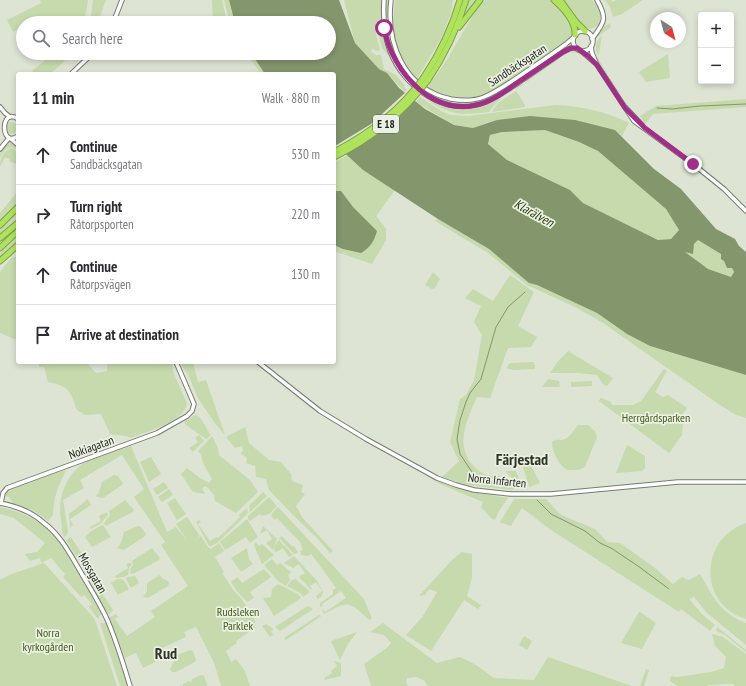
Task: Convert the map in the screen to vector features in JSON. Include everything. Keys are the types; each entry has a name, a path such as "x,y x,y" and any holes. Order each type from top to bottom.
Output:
{"highway":[{"name":"E 18","path":"336,151 357,139 382,121 426,78 454,21 460,0"},
{"name":"E 18","path":"336,156 362,141 382,127 402,109 444,55 455,33 466,0"},
{"path":"455,33 480,0"},
{"path":"554,0 573,24 575,28 574,36"},
{"path":"560,0 576,22 587,32"},
{"path":"0,225 16,209"},
{"path":"0,238 16,225"},
{"path":"0,248 16,233"},
{"path":"0,261 16,248"}],"street":[{"path":"116,16 122,0"},
{"name":"Sandbäcksgatan","path":"384,0 385,34 394,59 406,76 418,89 441,103 457,106 470,106 485,103 498,96 563,52 571,48 578,49"},
{"name":"Sandbäcksgatan","path":"391,0 390,27 394,45 399,58 407,70 422,85 433,93 458,100 483,98 512,82 566,44 574,36"},
{"path":"597,0 603,11 604,20 600,29 592,39 592,53 597,65 634,121 689,161 724,189 746,211"},
{"path":"597,65 573,43 574,36 580,32 600,29"},
{"path":"587,32 592,39"},
{"path":"578,49 586,50 591,46"},
{"path":"73,72 86,60"},
{"path":"0,107 5,114 15,117"},
{"path":"15,117 2,122 0,128 3,134 16,143"},
{"path":"0,149 10,138 16,136"},
{"name":"Nokiagatan","path":"0,503 6,488 157,433 187,416 193,408 193,401 177,364"},
{"name":"Norra Infarten","path":"261,364 320,411 366,439 437,478 474,490 512,494 551,494 678,482 746,482"},
{"name":"Mossgatan","path":"0,503 21,509 39,519 62,540 90,586 106,618 130,686"}],"green space":[{"path":"40,0 88,0 85,16 16,16 16,30 13,32 7,20 41,3"},
{"path":"93,0 106,0 100,16 91,16"},
{"path":"212,0 222,0 225,16 213,16"},
{"path":"224,0 229,0 233,16 228,16"},
{"path":"344,0 382,0 384,31 394,62 382,48 377,29 375,30 380,50 376,51 373,48 371,52 376,55 381,55 384,69 396,75 405,86 404,87 407,90 405,92 387,74 379,69 355,43"},
{"path":"387,0 389,0 387,24 389,35 396,54 415,82 414,83 400,65 390,45 386,23"},
{"path":"395,0 453,0 451,13 442,37 417,79 409,70 398,52 393,23"},
{"path":"469,0 478,0 465,17"},
{"path":"485,0 550,0 559,8 572,27 573,34 567,41 530,69 501,87 481,96 467,98 460,97 427,88 448,58 476,10"},
{"path":"563,0 592,0 600,9 600,23 594,28 589,29 583,27 578,23"},
{"path":"605,0 611,0 613,2 616,0 643,0 622,14 613,17 610,7"},
{"path":"610,23 611,27 596,38 592,51 593,43 597,35 606,25"},
{"path":"602,35 599,54 598,55 596,44"},
{"path":"574,50 586,56 585,57 575,52 567,53 525,84 527,79 566,52"},
{"path":"595,54 620,92 615,89 593,55"},
{"path":"668,54 670,78 646,82 639,72"},
{"path":"45,60 66,60 52,72 32,71"},
{"path":"251,60 256,60 264,72 260,72"},
{"path":"521,84 523,85 500,100 489,112 464,114 451,112 429,101 456,108 477,108"},
{"path":"516,91 525,107 492,112 498,103"},
{"path":"420,97 441,111 450,115 468,116 555,105 592,110 611,115 629,123 622,136 615,130 602,128 497,120 473,128 454,125 416,102"},
{"path":"746,99 746,107 653,114 645,124 640,116 656,106"},
{"path":"11,122 15,124 15,132 11,134 7,132 5,128 7,124"},
{"path":"545,130 579,142 598,151 666,209 679,230 671,239 658,240 583,203 570,190 507,160 488,144 490,135 502,132"},
{"path":"9,141 16,145 16,149 12,147 7,148 0,158 2,148"},
{"path":"12,148 16,151 16,164 9,161 10,159 5,157 0,167 3,155"},
{"path":"348,155 363,170 395,190 376,216 386,229 386,240 372,264 336,252 336,161"},
{"path":"16,193 16,207 0,222 0,213"},
{"path":"16,212 16,222 0,235 0,229"},
{"path":"438,219 489,249 529,283 537,285 597,313 627,334 650,346 746,375 746,418 736,415 720,405 603,323 577,308 527,285 488,253 435,221"},
{"path":"16,238 16,246 0,259 0,253"},
{"path":"698,240 721,254 727,268 732,268 734,272 731,277 707,269 683,251"},
{"path":"16,257 16,339 0,333 0,272 11,258"},
{"path":"433,272 440,279 435,288 432,289 425,285"},
{"path":"510,275 534,292 518,326 537,337 531,347 508,348 490,398 477,397 465,429 464,449 468,459 475,467 486,475 502,476 506,478 517,486 512,490 467,485 442,477 459,461 450,442 460,399 466,395 474,380 482,335 474,322 481,306 465,298 473,289 493,301"},
{"path":"568,351 613,378 607,386 603,384 597,375 550,373 559,360"},
{"path":"534,362 535,369 513,370 506,368 510,363"},
{"path":"39,364 88,364 96,373 107,371 107,364 172,364 173,371 187,404 179,416 172,421 146,433 131,438 110,434 101,414 85,415 77,410 68,390 60,385 48,382 44,367 39,367"},
{"path":"180,364 194,364 198,382 206,380 225,435 214,422 198,398 188,374"},
{"name":"Herrgårdsparken","path":"664,369 667,371 655,392 663,397 668,395 687,408 678,420 683,425 682,435 669,453 599,401 601,398 611,402 612,405 633,405 641,401"},
{"path":"548,379 559,381 560,387 542,387"},
{"path":"592,381 592,386 571,387 571,382"},
{"path":"197,415 211,435 206,439 184,422"},
{"path":"578,425 588,425 595,431 597,437 585,467 579,470 568,470 557,458 553,450 552,442 567,438"},
{"path":"245,427 249,443 269,460 281,462 291,474 292,481 303,485 301,492 305,494 296,506 302,517 333,551 330,553 269,490 266,479 256,477 255,466 246,463 247,458 240,453 243,451 242,446 235,448 226,437"},
{"path":"199,435 204,441 193,452 189,448 198,442 195,438"},
{"path":"212,436 218,448 219,455 250,480 258,492 236,513 215,501 214,495 206,486 202,488 205,494 193,492 181,474 187,468 209,483 212,479 198,451"},
{"path":"627,445 645,456 645,468 642,471 616,473"},
{"name":"Rudsleken Parklek","path":"131,446 167,532 176,527 188,542 176,524 187,517 200,536 195,540 201,536 211,549 219,543 224,551 215,557 224,572 222,573 255,620 255,628 236,641 237,643 226,651 231,662 236,659 245,671 250,686 221,686 214,663 196,627 184,632 186,637 160,649 159,654 156,656 157,661 143,668 136,653 125,658 109,618 116,614 118,617 115,619 127,636 155,617 151,611 188,586 161,545 165,542 134,497 144,489 122,455 80,480 84,488 63,500 68,531 67,535 64,537 62,532 60,511 62,494 74,472 87,461"},
{"path":"151,457 161,474 149,482 140,462"},
{"path":"531,465 540,483 529,487 523,467"},
{"path":"65,470 55,499 53,515 48,521 36,512 13,503 9,497 4,496 6,491"},
{"path":"505,471 516,471 520,482 518,484"},
{"path":"423,474 466,491 508,498 495,520 491,518 481,507 483,502 442,485"},
{"path":"114,475 118,476 123,483 122,485 103,498 97,497 96,496 102,482"},
{"path":"164,482 168,488 157,495 153,489"},
{"path":"169,489 173,495 162,502 158,497"},
{"path":"263,492 267,496 250,512 249,506"},
{"path":"269,497 277,506 269,514 262,516 260,514 250,521 248,516"},
{"path":"175,498 186,514 177,520 167,503"},
{"path":"88,499 91,505 70,519 73,525 70,528 69,513"},
{"path":"514,499 546,499 561,515 595,529 607,542 620,543 655,568 673,584 682,577 689,580 700,574 723,609 737,619 746,623 746,645 707,613 694,597 689,599 703,615 715,625 710,631 681,609 679,612 551,530 522,508 511,526 500,522"},
{"path":"125,500 134,510 133,512 106,526 104,523 110,515 109,511"},
{"path":"0,507 27,516 47,528 55,536 78,570 102,613 99,618 97,618 89,607 92,604 84,595 81,597 63,577 65,574 51,558 41,563 40,558 30,561 25,554 37,552 45,543 14,518 0,514"},
{"path":"278,507 364,599 372,619 369,620 353,606 348,605 339,606 324,614 322,611 323,609 325,612 346,598 341,591 320,607 320,603 333,594 333,590 336,588 312,555 301,555 300,551 303,550 300,542 277,518 275,520 271,516"},
{"path":"247,508 248,513 246,515 217,543 209,546 196,522 199,520 201,522 198,524 210,541 216,537 218,538 240,517 239,515"},
{"path":"107,512 108,515 100,524 91,529 90,527 101,521 99,516"},
{"path":"247,519 258,537 250,543 246,537 225,550 220,542"},
{"path":"746,523 746,619 730,612 719,600 713,587 710,572 713,557 719,543 731,531"},
{"path":"103,525 111,537 92,547 85,537 91,531"},
{"path":"138,526 141,527 146,534 145,536 124,550 117,548 121,543 124,532"},
{"path":"263,526 277,539 273,550 266,543 272,539 267,530 260,534"},
{"path":"282,536 293,547 294,546 298,552 297,553 294,554 279,538"},
{"path":"71,537 88,563 83,567 66,540"},
{"path":"279,540 293,555 289,557 283,548 277,552 274,551 275,545"},
{"path":"256,542 259,546 262,544 274,555 262,564 254,545"},
{"path":"152,548 160,558 159,560 131,574 130,569 133,565 132,561"},
{"path":"247,548 249,559 253,564 241,572 231,558"},
{"path":"462,552 472,554 472,578 467,596 481,605 478,609 464,600 431,651 406,635 423,616 437,592 429,589 425,595 419,596 453,559"},
{"path":"294,556 317,581 323,592 322,596 318,599 316,596 322,591 316,582 310,586 312,589 311,590 299,577 305,573 299,564 293,568 284,563"},
{"path":"272,559 277,565 280,563 291,572 288,575 290,580 286,586 278,581 264,565"},
{"name":"Norra kyrkogården","path":"44,563 94,618 117,686 0,686 0,580 9,575"},
{"path":"126,564 132,564 129,568 128,575 116,578 115,576 128,568"},
{"path":"87,568 98,587 94,589 84,571"},
{"path":"264,569 271,577 250,592 254,598 247,602 231,582 237,577 242,583"},
{"path":"160,575 168,581 168,586 148,598 143,597 147,591 147,583"},
{"path":"135,576 139,583 131,588 126,579 127,577"},
{"path":"117,579 123,579 129,589 118,595 111,583"},
{"path":"296,579 310,592 303,597 300,593 287,586 292,580"},
{"path":"278,584 298,594 301,598 274,616 263,598 271,597 272,589"},
{"path":"99,588 113,610 110,614 108,614 95,591"},
{"path":"308,606 313,609 280,631 275,627"},
{"path":"639,612 656,623 642,649 621,643"},
{"path":"319,615 321,616 286,640 284,638"},
{"path":"100,623 106,623 128,686 120,686"},
{"path":"383,623 437,663 460,657 476,665 494,678 534,680 548,657 632,686 427,686 425,681 416,677 407,678 406,682 408,686 371,686 364,664 388,647 391,643 384,635 370,632"},
{"path":"266,624 274,629 271,631 273,635 270,637 262,626"},
{"path":"717,627 746,650 746,652 725,635 716,631"},
{"path":"357,632 348,644 340,660 331,641"},
{"path":"712,634 723,637 746,654 746,686 734,686 733,684 730,684 678,686 670,681 671,676 677,677 711,672 724,668 726,657 715,646"},
{"path":"524,636 532,641 527,650 519,645"},
{"path":"190,650 193,651 196,660 195,662 176,672 172,672 170,669 177,655"},
{"path":"334,661 341,663 341,676 325,680 324,678 332,673 331,671 337,666"},
{"path":"646,669 649,670 644,686 640,686"},
{"path":"201,675 204,676 207,686 183,686 183,684 189,681 191,683 192,679"}],"water":[{"name":"Klarälven","path":"229,0 339,0 355,43 379,69 387,73 399,88 425,109 454,125 473,128 497,120 530,116 575,120 615,130 654,169 681,189 716,229 735,239 739,246 746,252 746,375 650,346 627,334 597,313 537,285 529,283 489,249 438,219 363,170 336,145 336,72 264,72 256,60 336,60 336,16 233,16","holes":["545,130 579,142 598,151 666,209 679,230 671,239 658,240 583,203 570,190 507,160 488,144 490,135 502,132","698,240 721,254 721,259 724,261 727,268 732,268 734,272 731,277 708,269 685,252 693,254 694,244"]},
{"path":"336,191 341,191 353,207 377,231 372,244 361,253 336,246"}],"pier":[{"path":"407,91 415,99 375,135 344,155 336,147 336,145 371,124"}],"waterway":[{"path":"657,108 672,109 746,104"},
{"path":"510,485 487,480 474,475 460,454 457,439 460,420 466,402 470,393 481,379 496,327 508,307 525,292"},
{"path":"537,500 551,514 585,531 600,543 611,548 669,589"}],"district":[{"name":"Färjestad","path":"522,459"},
{"name":"Rud","path":"166,653"}],"route":[{"path":"384,28 391,53 399,67 410,81 429,97 441,103 457,106 470,106 485,103 498,96 563,52 571,48 577,48 597,65 625,108 630,111 645,128 693,164"}]}
